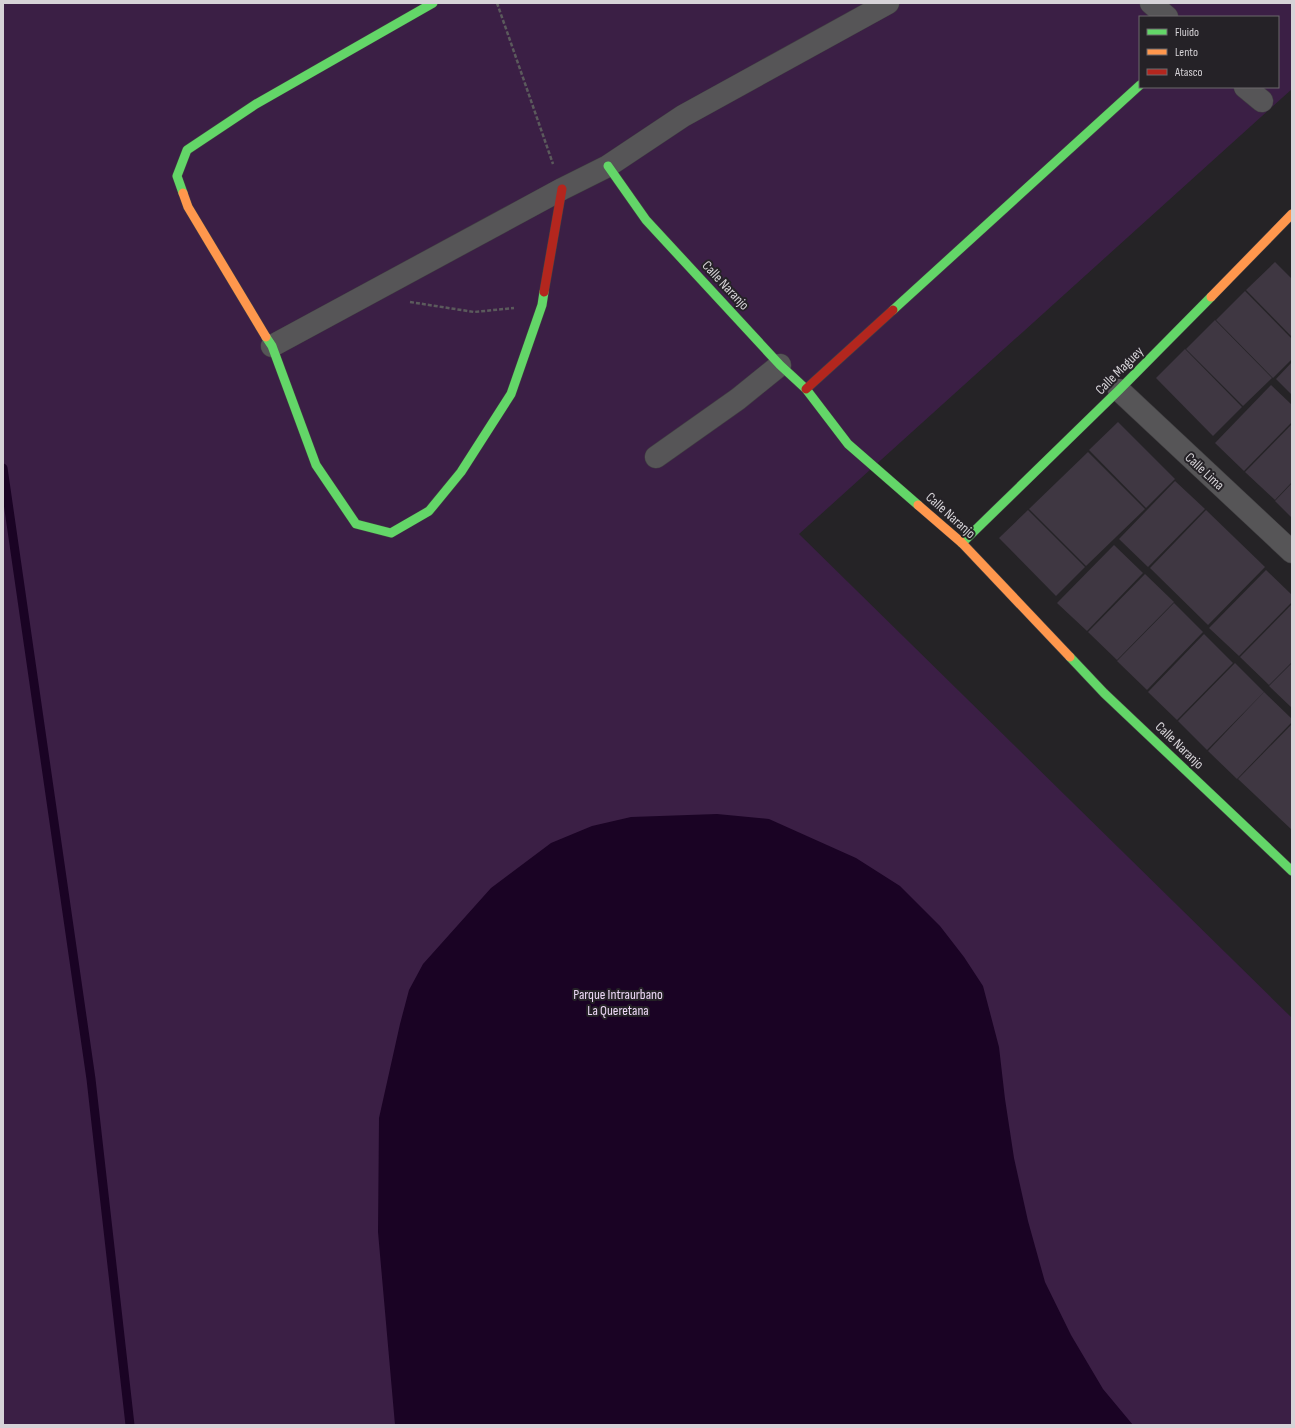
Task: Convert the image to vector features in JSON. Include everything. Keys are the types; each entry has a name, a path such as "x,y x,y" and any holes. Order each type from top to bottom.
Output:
{"street":[{"path":"433,3 256,104 187,150 177,176 188,207 272,346 316,465 356,524 391,533 430,511 460,472 511,394 542,305 562,189"},
{"path":"272,346 562,189 608,166 683,116 888,3"},
{"path":"1151,3 1166,16"},
{"path":"806,389 1139,86"},
{"path":"1247,88 1262,101"},
{"name":"Calle Naranjo","path":"608,166 646,220 780,365 806,389 848,444 962,543 1104,693 1292,871"},
{"name":"Calle Maguey","path":"962,543 1119,390 1291,218"},
{"path":"656,457 738,399 780,365"},
{"name":"Calle Lima","path":"1119,390 1292,552"}],"path":[{"path":"497,3 562,189"},
{"path":"368,295 474,312 542,305"}],"green space":[{"name":"Parque Intraurbano La Queretana","path":"3,3 1292,3 1292,89 799,534 1292,1018 1292,1425 3,1425"}],"shaded area":[{"path":"717,814 769,819 856,858 900,886 940,926 964,957 983,986 999,1047 1014,1158 1028,1221 1045,1282 1071,1335 1103,1389 1133,1425 395,1425 378,1232 379,1118 409,990 423,964 491,888 551,843 592,826 631,817"}],"building":[{"path":"1275,262 1292,279 1292,337 1246,290"},
{"path":"1245,291 1292,339 1292,359 1273,378 1216,320"},
{"path":"1215,320 1272,378 1243,406 1186,349"},
{"path":"1185,349 1242,407 1213,436 1156,378"},
{"path":"1292,362 1292,395 1276,379"},
{"path":"1271,385 1292,405 1292,422 1244,471 1215,443"},
{"path":"1118,422 1175,479 1146,508 1089,450"},
{"path":"1292,424 1292,482 1275,500 1245,472"},
{"path":"1088,452 1145,509 1086,566 1029,509"},
{"path":"1175,481 1205,509 1148,567 1119,539"},
{"path":"1292,483 1292,518 1275,501"},
{"path":"1028,510 1085,567 1056,596 999,538"},
{"path":"1206,510 1265,567 1208,625 1150,568"},
{"path":"1114,545 1143,573 1087,631 1057,603"},
{"path":"1266,570 1292,595 1292,602 1239,656 1209,628"},
{"path":"1145,574 1174,602 1117,660 1088,632"},
{"path":"1174,603 1203,632 1147,690 1117,661"},
{"path":"1292,604 1292,662 1269,685 1240,657"},
{"path":"1204,634 1233,663 1177,720 1148,692"},
{"path":"1235,663 1264,692 1207,750 1178,721"},
{"path":"1292,663 1292,708 1269,686"},
{"path":"1264,692 1292,719 1292,722 1237,779 1208,751"},
{"path":"1292,724 1292,830 1238,779"}],"waterway":[{"path":"3,468 91,1079 130,1425"}],"traffic: fast":[{"path":"183,193 177,176 187,150 256,104 433,3"},
{"path":"893,310 1139,86"},
{"path":"608,166 646,220 780,365 806,389 848,444 918,505"},
{"path":"266,337 272,346 316,465 356,524 391,533 429,511 461,472 511,394 542,305 544,292"},
{"path":"962,543 1119,390 1211,297"},
{"path":"1070,657 1104,693 1292,871"}],"traffic: slow":[{"path":"183,193 188,207 266,337"},
{"path":"1211,297 1292,214"},
{"path":"918,505 962,543 1070,657"}],"traffic: jam":[{"path":"544,292 562,189"},
{"path":"806,389 893,310"}]}
